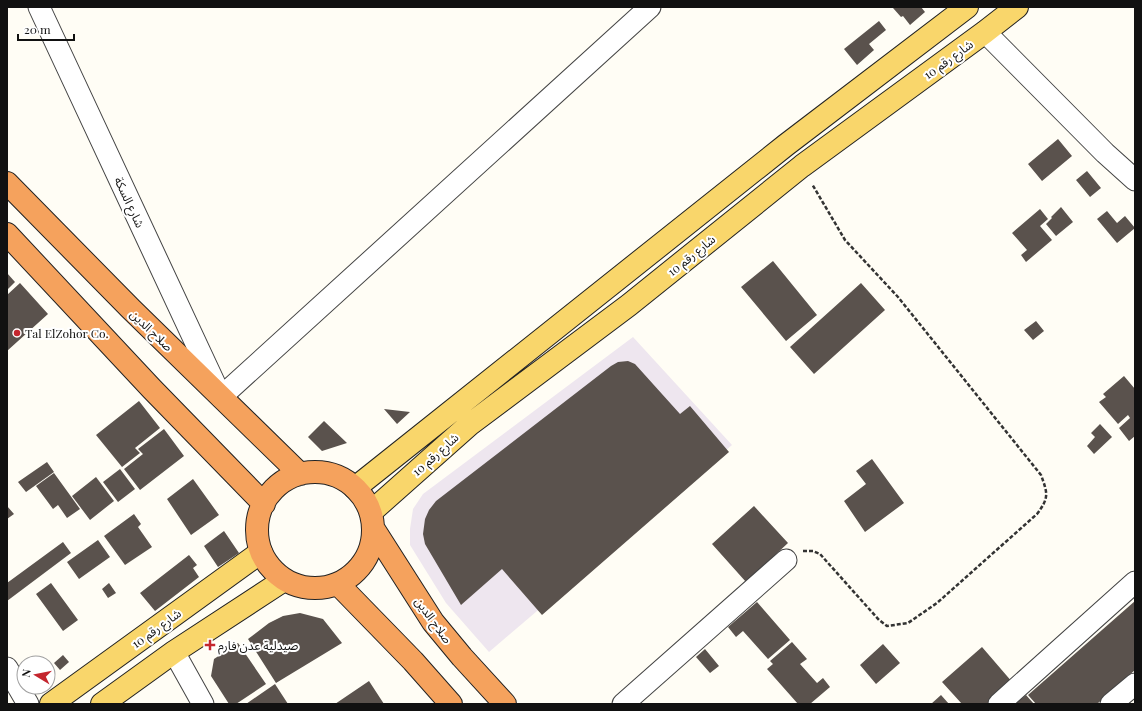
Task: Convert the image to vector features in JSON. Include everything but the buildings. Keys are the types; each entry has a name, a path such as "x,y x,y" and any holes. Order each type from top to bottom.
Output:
{"highway":[{"name":"صلاح الدين","path":"7,183 125,304 300,474"},
{"path":"7,234 152,389 264,504"},
{"path":"320,472 339,477 356,488 364,499 372,520 372,545 365,560 354,574 338,584 320,588 302,587 284,580 271,568 261,552 257,533 260,514 268,496 282,482 300,474 320,472"},
{"name":"صلاح الدين","path":"372,520 433,622 462,657 505,704"},
{"path":"338,584 413,661 451,704"}],"main road":[{"name":"شارع رقم 10","path":"356,488 786,145 967,7"},
{"name":"شارع رقم 10","path":"372,520 469,425 629,305 802,166 1017,7"},
{"name":"شارع رقم 10","path":"51,704 261,552"},
{"path":"102,704 174,652 284,580"}],"street":[{"name":"شارع السكة","path":"39,7 221,397"},
{"path":"221,397 650,7"},
{"path":"985,32 1135,180"},
{"path":"623,704 786,560"},
{"path":"999,704 1135,582"},
{"path":"174,652 203,704"},
{"path":"7,668 28,704"},
{"path":"1111,704 1135,684"}],"path":[{"path":"786,560 804,551 813,550 820,554 879,620 887,626 908,623 937,603 1037,514 1046,502 1046,489 1041,475 898,297 845,240 802,166"}],"shaded area":[{"path":"633,337 732,445 489,652 446,603 410,545 410,529 413,509 423,494"}],"place":[{"name":"Tal ElZohor Co.","path":"17,333"},
{"name":"صيدلية عدن فارم","path":"210,645"}]}
